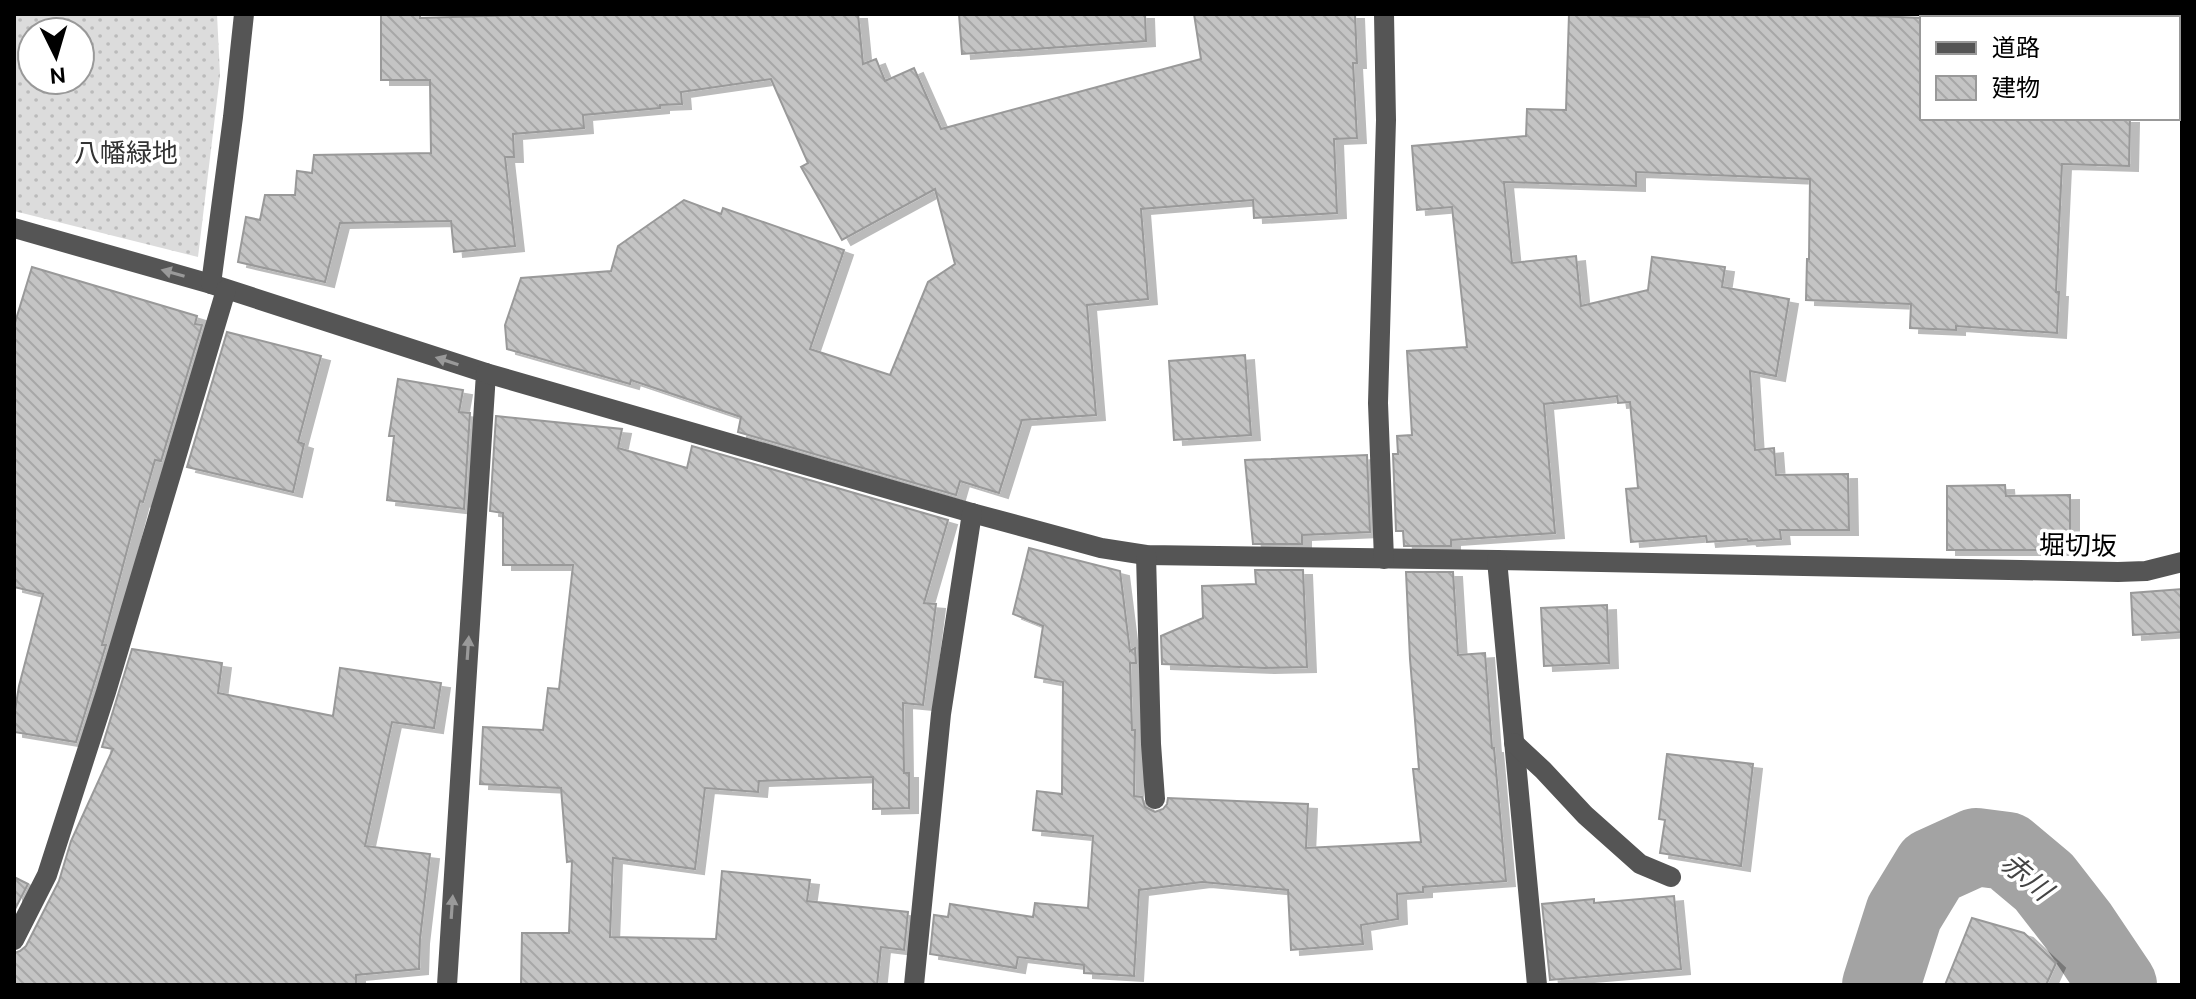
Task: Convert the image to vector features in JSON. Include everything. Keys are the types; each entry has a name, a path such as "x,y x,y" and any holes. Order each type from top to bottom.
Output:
{"street":[{"path":"14,940 47,875 106,692 219,287 244,14"},
{"path":"1384,14 1386,135 1378,403 1384,559"},
{"name":"堀切坂","path":"14,228 219,287 486,373 972,513 1101,548 1146,555 2132,571 2146,571 2182,562"},
{"path":"447,985 486,373"},
{"path":"914,985 941,714 972,513"},
{"path":"1146,555 1155,799"},
{"path":"1497,560 1537,985"},
{"path":"1514,743 1585,815 1640,864 1671,877"}],"green space":[{"name":"八幡緑地","path":"14,14 217,14 220,75 198,257 14,211"}],"building":[{"path":"381,14 420,14 420,18 548,14 858,14 863,64 876,59 885,81 914,68 941,129 1201,59 1194,14 1355,14 1357,63 1353,63 1357,138 1334,139 1337,213 1254,218 1253,200 1141,209 1148,299 1087,305 1096,415 1022,420 999,493 960,481 956,495 738,432 741,417 631,380 630,384 507,349 505,325 521,278 611,271 618,246 684,200 721,214 723,208 844,250 810,349 890,375 928,282 955,264 935,189 842,240 801,167 808,163 771,79 681,92 682,104 583,115 584,128 513,134 514,157 505,157 515,246 454,252 451,221 340,223 325,282 238,262 246,217 260,220 265,195 295,195 297,171 312,173 314,155 431,153 430,80 381,80"},
{"path":"959,14 1145,14 1146,41 962,54"},
{"path":"1569,14 1649,17 1649,14 1827,14 1920,18 1920,120 2130,120 2129,166 2062,164 2057,333 1956,326 1956,330 1910,328 1911,304 1806,300 1810,179 1636,172 1636,186 1504,182 1512,263 1576,256 1581,306 1648,290 1652,257 1725,267 1722,287 1789,299 1776,376 1750,371 1755,450 1774,448 1776,475 1848,474 1849,530 1780,530 1781,539 1748,541 1707,542 1706,536 1631,542 1626,489 1638,488 1630,402 1618,403 1617,396 1544,404 1555,533 1451,540 1451,546 1404,546 1403,531 1396,531 1393,454 1398,454 1397,436 1412,435 1407,351 1467,347 1452,207 1417,210 1412,146 1526,136 1527,109 1566,110"},
{"path":"32,267 197,316 195,324 202,325 161,461 155,460 143,502 140,501 102,645 106,645 76,742 14,732 19,686 43,594 14,587 14,326"},
{"path":"227,332 321,356 298,442 304,444 293,492 187,467"},
{"path":"1245,355 1251,435 1174,440 1169,361"},
{"path":"398,379 463,390 459,412 470,413 464,509 387,500 394,436 389,436"},
{"path":"496,416 622,429 618,448 687,468 692,446 948,520 924,603 936,604 923,705 903,703 904,773 909,773 909,808 873,809 873,777 759,781 758,792 705,788 695,869 613,858 610,937 716,939 722,871 810,880 807,901 908,912 904,950 881,947 877,985 521,985 522,933 569,933 572,861 567,862 561,788 480,784 483,727 543,730 548,688 559,689 573,565 503,565 503,513 490,511"},
{"path":"1367,455 1370,532 1302,535 1302,544 1253,544 1245,460"},
{"path":"2005,485 2006,496 2070,495 2070,550 1947,550 1947,486"},
{"path":"1029,548 1120,571 1130,651 1135,648 1136,663 1130,663 1132,730 1135,730 1134,796 1142,797 1145,807 1155,812 1163,809 1168,798 1308,804 1306,848 1421,842 1413,769 1419,769 1406,572 1453,572 1458,655 1485,653 1506,881 1423,887 1423,892 1397,894 1398,919 1361,925 1363,944 1291,950 1288,890 1202,882 1139,890 1134,976 1084,973 1084,965 1018,957 1016,968 930,954 934,915 948,917 950,904 1033,917 1035,903 1088,908 1093,836 1033,830 1037,791 1062,794 1063,682 1035,677 1043,626 1013,614"},
{"path":"1255,570 1303,570 1307,667 1162,664 1161,636 1203,618 1202,586 1256,584"},
{"path":"2182,589 2182,632 2133,635 2131,593"},
{"path":"1607,605 1609,663 1544,666 1541,608"},
{"path":"132,649 222,663 218,693 333,716 340,668 441,683 434,728 392,722 365,846 430,854 419,969 356,975 356,985 14,985 14,953 26,946 59,881 71,841 113,749 102,747"},
{"path":"1667,754 1753,764 1741,866 1660,853 1665,820 1659,819"},
{"path":"14,877 28,884 14,911"},
{"path":"1674,896 1681,969 1550,980 1542,904"},
{"path":"1972,918 2024,933 2056,963 2046,985 1945,985"}],"waterway":[{"name":"赤川","path":"1881,985 1904,913 1932,867 1976,847 2007,851 2044,882 2118,985"}]}
